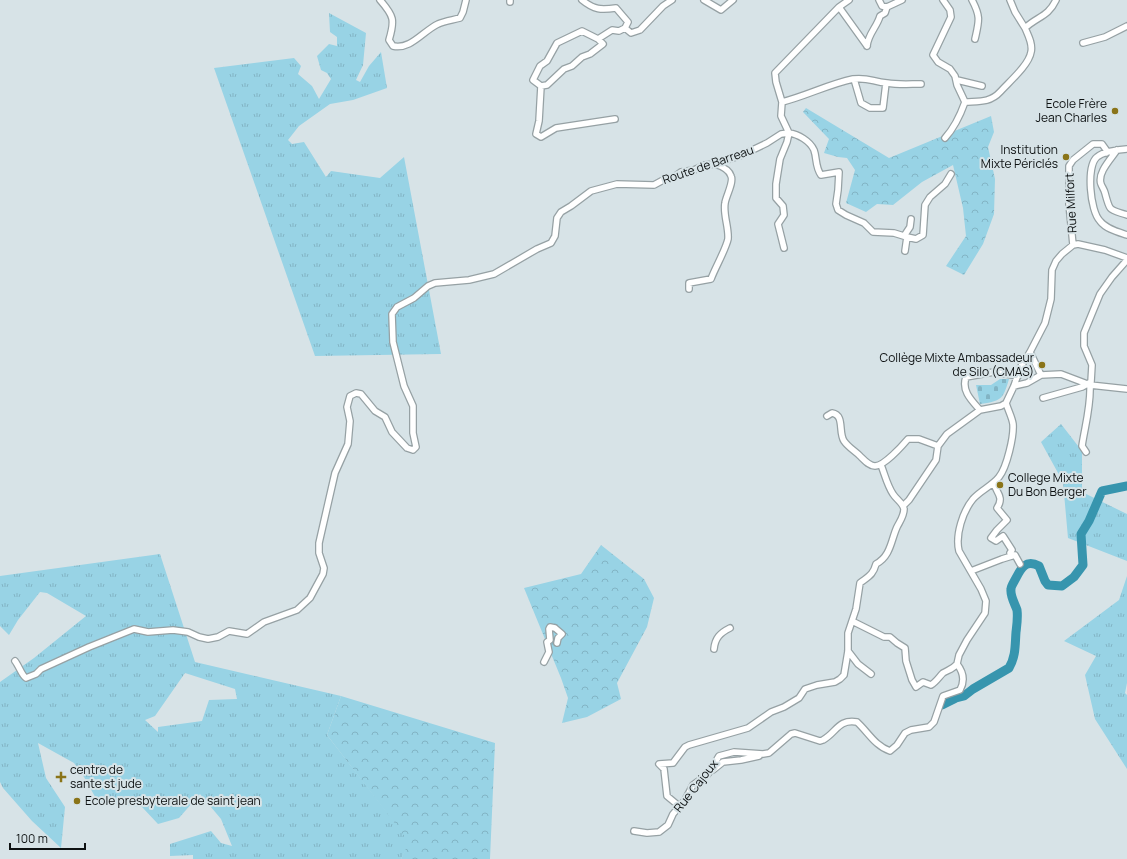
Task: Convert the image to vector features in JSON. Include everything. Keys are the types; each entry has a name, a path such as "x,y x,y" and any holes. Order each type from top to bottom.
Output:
{"street":[{"path":"380,0 391,12 393,27 389,40 393,46 398,48 408,45 438,24 460,18 466,0"},
{"path":"582,0 590,7 604,9 616,8 628,22 626,28 619,31 612,30 598,39"},
{"path":"626,28 631,33 640,30 663,6 672,0"},
{"path":"704,0 721,10 733,0"},
{"path":"784,248 778,224 784,215 783,206 776,198 776,184 780,159 789,133 781,116 782,102 775,73 839,7 849,0"},
{"path":"879,0 882,6 887,8"},
{"path":"839,7 867,46 868,39 878,24 880,16 885,13 887,8 902,0"},
{"path":"943,0 950,10 951,17 933,55 938,62 950,69 957,80 957,85 965,102 954,128 945,138"},
{"path":"972,0 978,12 978,25 975,39"},
{"path":"965,102 986,101 996,97 1026,63 1031,53 1031,45 1025,28 1015,12 1010,0"},
{"path":"1025,28 1032,21 1047,14 1051,10 1056,0"},
{"path":"1083,43 1105,37 1127,26"},
{"path":"582,30 598,39 604,44 590,54 582,57 572,66 564,69 547,85 541,86 533,80 540,66 547,61 557,43 582,30"},
{"path":"782,102 798,98 833,84 854,79 868,78 886,83 921,84"},
{"path":"854,79 861,102 870,108 883,108 886,83"},
{"path":"957,80 982,86"},
{"path":"541,86 540,121 536,134 541,137 556,128 615,119"},
{"path":"789,133 803,139 814,150 820,175 838,172 836,204 838,210 864,222 873,232 894,233 916,239 922,235 925,204 930,197 945,184 951,174"},
{"name":"Route de Barreau","path":"15,661 20,666 24,677 26,678 36,674 41,669 89,647 134,630 148,632 173,630 188,632 208,639 218,637 229,631 247,634 264,622 287,614 304,604 310,598 323,574 324,568 319,553 319,543 335,473 348,444 350,421 347,407 350,396 356,393 361,394 375,411 385,417 392,432 407,448 413,450 416,447 413,433 413,406 404,386 393,342 391,319 393,311 397,307 414,298 428,286 435,283 469,280 494,274 537,249 551,243 555,236 557,218 561,212 591,191 617,184 654,185 665,179 673,178 682,172 694,170 705,165 714,164 742,155 767,143 781,134 789,133"},
{"name":"Rue Milfort","path":"1073,245 1069,204 1069,166 1073,160 1093,144 1102,144 1107,151 1106,153"},
{"path":"1127,149 1116,150 1098,156 1093,162 1091,187 1093,205 1099,221 1106,226 1127,235"},
{"path":"1116,150 1103,170 1100,178 1101,184 1105,191 1107,205 1112,211 1127,215"},
{"path":"689,289 689,283 711,279 728,241 725,203 732,179 731,174 724,168 714,164"},
{"path":"905,251 906,237 911,219"},
{"path":"680,806 667,796 664,770 659,764 673,763 689,745 748,728 771,712 784,707 799,698 805,689 835,682 844,675 848,651 848,633 860,583 870,576 874,571 876,564 890,548 902,516 903,506 912,497 936,460 938,446 947,434 980,410 1001,406 1006,403 1020,368 1045,323 1051,299 1052,270 1056,261 1073,245 1091,247 1127,259 1100,294 1084,333 1084,346 1092,365 1091,382 1088,385 1044,398"},
{"path":"1030,352 1041,375"},
{"path":"980,410 966,395 966,377 994,372 1018,376"},
{"path":"1014,386 1027,383 1041,375 1061,374 1088,385 1127,389"},
{"path":"1086,452 1082,446 1085,422 1089,408 1090,397 1088,385"},
{"path":"852,621 884,637 890,637 899,645 906,648 906,661 912,680 916,687 923,682 931,685 944,673 954,668 957,664 959,655 967,640 985,613 986,601 981,589 959,551 958,545 960,527 966,510 974,498 994,483 1004,469 1013,434 1013,423 1006,403"},
{"path":"826,416 832,412 837,413 840,417 841,436 844,442 866,462 873,466 881,465 908,439 919,439 938,446"},
{"path":"881,465 893,495 903,506"},
{"path":"994,483 994,487 998,490 1000,496 1000,503 997,508 1007,520 991,538 996,541 1003,536 1012,550 1010,553 1012,556"},
{"path":"971,571 1002,558 1015,555 1020,564"},
{"path":"544,662 549,652 547,642 551,637 550,627 555,628 562,634 558,638 557,643"},
{"path":"714,649 717,638 730,628"},
{"path":"848,651 858,664 871,674"},
{"name":"Rue Cajoux","path":"634,831 647,833 659,832 668,826 673,814 685,800 693,785 708,774 719,756 725,754 744,752 763,754 769,753 790,734 795,733 820,741 841,724 849,720 857,722 874,741 884,749 890,751 897,745 905,733 911,730 929,727 934,722 943,696 960,690 964,678 961,669 957,664"}],"green space":[{"path":"329,13 366,33 363,65 356,80 360,82 369,66 381,52 387,88 353,100 330,104 299,126 288,140 292,144 304,142 326,177 331,171 380,178 404,157 441,354 315,356 214,68 294,58 301,66 298,74 312,86 319,99 331,79 327,73 321,70 317,56 329,44 337,46 337,37 330,32"},
{"path":"806,108 889,158 991,116 994,132 988,147 995,179 994,214 983,244 964,275 946,266 966,236 963,208 953,165 922,182 893,205 877,204 866,212 846,203 855,170 847,158 824,153 829,139 803,112"},
{"path":"1000,379 1009,379 1003,395 993,402 980,404 976,385 991,385"},
{"path":"1061,424 1082,451 1082,492 1127,514 1127,561 1068,538 1063,482 1041,442"},
{"path":"601,545 644,579 654,598 647,627 617,683 621,699 587,717 562,723 568,698 524,588 581,574"},
{"path":"160,554 195,662 341,696 327,735 410,842 401,859 193,859 193,855 170,856 170,844 211,831 221,843 232,846 221,819 200,794 179,818 158,824 142,807 98,802 74,763 38,743 46,778 65,807 61,848 32,821 3,788 0,782 0,682 34,658 86,616 47,593 40,592 18,620 9,635 0,626 0,576","holes":["185,673 235,689 237,699 209,700 202,721 158,727 158,732 145,720 155,716"]},
{"path":"1127,576 1127,683 1125,693 1127,695 1127,769 1095,719 1085,675 1096,656 1064,641 1119,600"},
{"path":"341,696 495,743 490,859 401,859 409,842 327,735"}],"waterway":[{"path":"942,705 964,696 1009,668 1014,655 1017,618 1017,610 1012,597 1011,589 1020,571 1027,564 1039,566 1048,585 1062,586 1074,577 1083,565 1081,534 1089,521 1102,491 1127,486"}],"place":[{"name":"Ecole Frère Jean Charles","path":"1115,111"},
{"name":"Institution Mixte Périclés","path":"1066,157"},
{"name":"Collège Mixte Ambassadeur de Silo (CMAS)","path":"1042,365"},
{"name":"College Mixte Du Bon Berger","path":"1000,485"},
{"name":"centre de sante st jude","path":"61,777"},
{"name":"Ecole presbyterale de saint jean","path":"77,801"}]}
